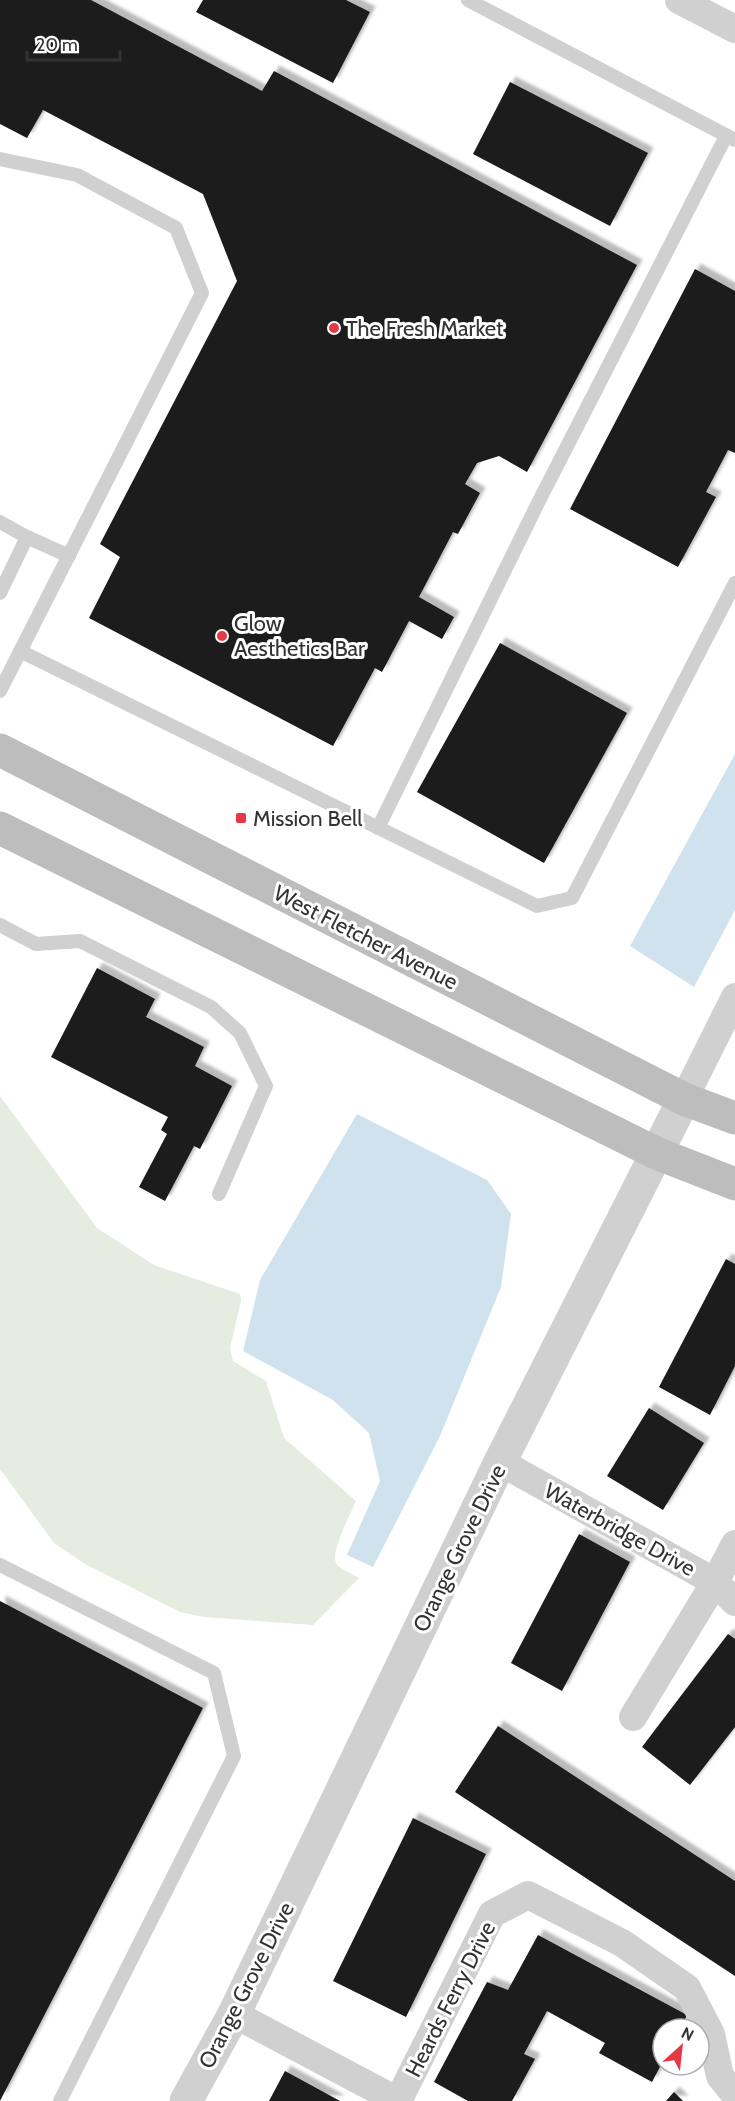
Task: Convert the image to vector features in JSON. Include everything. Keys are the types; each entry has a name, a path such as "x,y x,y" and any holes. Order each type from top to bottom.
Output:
{"main road":[{"name":"West Fletcher Avenue","path":"0,750 684,1099 735,1118"},
{"path":"0,828 657,1153 735,1184"}],"street":[{"path":"679,0 735,29"},
{"name":"Orange Grove Drive","path":"186,2101 234,2014 500,1462 735,998"},
{"name":"Waterbridge Drive","path":"500,1462 715,1582 735,1602"},
{"path":"633,1717 715,1582 735,1544"},
{"name":"Heards Ferry Drive","path":"234,2014 398,2101 492,1914 528,1895 622,1942 687,1988 711,2034 720,2076 735,2095"}],"lane":[{"path":"378,828 539,501 730,138 468,0"},
{"path":"0,159 77,175 176,228 202,293 0,691"},
{"path":"0,522 69,556"},
{"path":"0,592 27,537"},
{"path":"20,651 537,906 572,898 735,584"},
{"path":"0,925 36,944 80,941 211,1007 240,1033 266,1086 219,1194"},
{"path":"0,1565 214,1673 234,1756 60,2101"}],"shaded area":[{"path":"0,1096 97,1228 154,1265 240,1294 241,1301 230,1348 233,1361 266,1381 284,1438 356,1501 338,1544 335,1561 340,1568 359,1578 313,1625 204,1617 180,1612 85,1564 54,1543 0,1469"}],"water":[{"path":"735,754 735,910 694,987 630,946"},
{"path":"357,1114 487,1180 511,1214 501,1287 440,1436 373,1567 347,1555 380,1481 369,1433 333,1400 243,1351 260,1280"}],"building":[{"path":"0,0 91,0 262,91 274,71 637,265 527,472 499,456 477,463 465,484 480,493 458,534 453,532 419,597 454,617 442,639 409,621 382,672 375,668 333,746 89,618 120,557 100,544 237,281 203,194 43,110 27,138 0,124"},
{"path":"203,0 346,0 370,12 333,83 196,12"},
{"path":"510,82 648,153 610,226 473,154"},
{"path":"695,269 735,291 735,453 728,450 706,492 716,497 678,567 570,509"},
{"path":"500,643 627,713 544,863 417,792"},
{"path":"97,968 155,999 146,1017 204,1047 195,1066 232,1086 200,1149 194,1146 165,1201 139,1187 167,1134 161,1130 168,1117 51,1057"},
{"path":"726,1259 735,1264 735,1366 710,1415 659,1387"},
{"path":"649,1408 704,1443 663,1510 607,1476"},
{"path":"579,1534 630,1562 562,1691 511,1663"},
{"path":"0,1601 203,1708 0,2101"},
{"path":"728,1634 735,1639 735,1727 690,1785 642,1747"},
{"path":"498,1726 735,1881 735,1976 455,1792"},
{"path":"413,1818 486,1854 406,2017 333,1981"},
{"path":"538,1935 687,2015 686,2017 651,2017 651,2077 655,2077 652,2082 599,2053 605,2043 547,2011 524,2054 535,2059 512,2101 468,2101 434,2082 487,1982 508,1990"},
{"path":"285,2071 340,2101 269,2101"},
{"path":"674,2092 683,2101 666,2101"}],"place":[{"name":"The Fresh Market","path":"334,328"},
{"name":"Glow Aesthetics Bar","path":"222,636"},
{"name":"Mission Bell","path":"241,818"}]}
